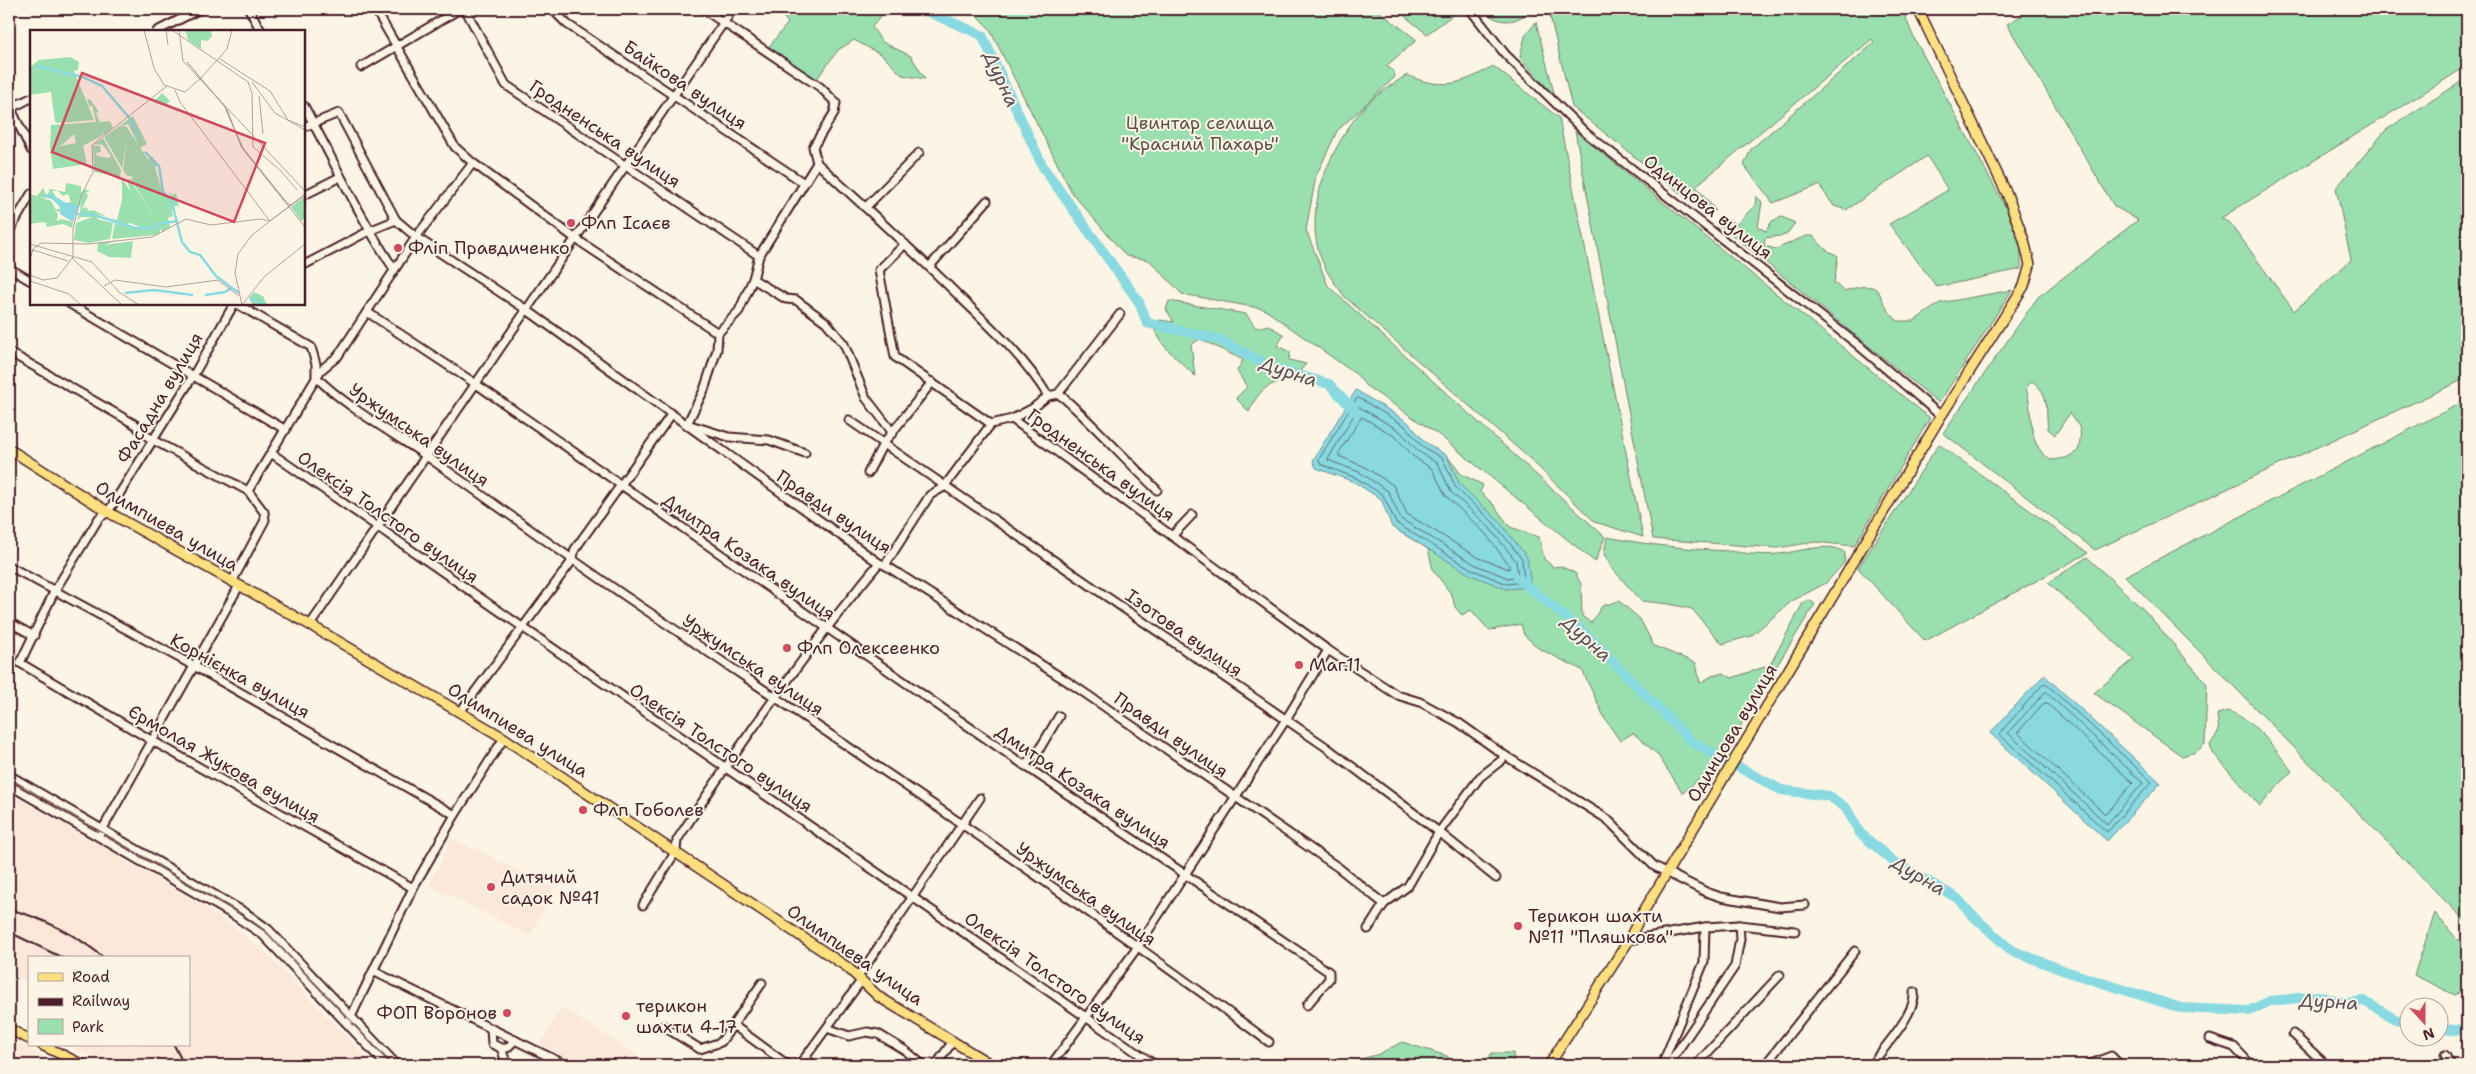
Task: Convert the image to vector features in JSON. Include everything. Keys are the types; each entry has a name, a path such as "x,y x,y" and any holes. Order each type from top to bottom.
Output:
{"main road":[{"name":"Одинцова вулиця","path":"1549,1065 1629,940 1666,873 1941,416 2024,286 2030,265 2024,240 2006,194 1918,9"},
{"name":"Олимпиева улица","path":"9,449 108,512 310,625 504,738 676,851 860,979 879,997 992,1065"},
{"path":"9,1029 28,1038"},
{"path":"44,1046 83,1065"}],"street":[{"path":"159,30 200,9"},
{"path":"249,9 260,30"},
{"path":"375,9 395,47 455,146 473,163 576,239 718,333"},
{"path":"361,67 460,9"},
{"name":"Гродненська вулиця","path":"465,9 506,85 759,256"},
{"name":"Байкова вулиця","path":"552,9 567,24 804,183"},
{"path":"703,9 820,87 836,103 834,113 813,147 817,163 930,266 1030,368 1048,396"},
{"path":"310,625 424,455 476,384 733,9"},
{"name":"Одинцова вулиця","path":"1470,9 1505,54 1586,133 1857,344 1941,416"},
{"path":"30,99 9,110 13,113 30,148"},
{"path":"305,108 369,231 394,269"},
{"name":"Правди вулиця","path":"313,122 339,113 396,220 416,237 527,310 670,415 687,424 706,440 882,564 1073,685 1339,868 1384,904"},
{"path":"305,126 313,122"},
{"path":"866,207 919,153"},
{"path":"248,491 316,377 321,370 338,356 416,237 473,163"},
{"path":"805,453 769,440 729,437 687,424 704,390 717,350 718,333 739,311 753,279 759,256 817,163"},
{"path":"305,194 340,177"},
{"path":"9,232 30,196"},
{"path":"930,266 987,201"},
{"path":"305,264 369,231 396,220"},
{"path":"905,244 879,270 895,356 991,424"},
{"path":"9,268 30,280"},
{"path":"753,279 786,298 796,300 826,322 844,344 866,398 893,433"},
{"path":"72,305 286,430"},
{"name":"Фасадна вулиця","path":"20,663 54,592 99,518 108,512 235,305"},
{"path":"238,305 310,347 316,364 316,377"},
{"name":"Дмитра Козака вулиця","path":"367,312 476,384 825,628 1329,972 1330,978 1307,1005"},
{"path":"643,905 676,851 677,840 774,696 825,628 882,564 930,495 944,487 991,424 1012,419 1033,408 1048,396 1058,394 1120,314"},
{"path":"9,352 136,425 141,432 153,440 248,491 264,512 265,520 236,584 194,666 98,837"},
{"name":"Уржумська вулиця","path":"316,377 332,392 572,561 774,696 961,825 1269,1042"},
{"path":"868,473 884,444 932,382"},
{"path":"1058,394 1103,434 1118,452 1157,490"},
{"path":"460,712 572,561 575,549 670,415"},
{"name":"Гродненська вулиця","path":"1012,419 1328,650 1397,695 1420,702 1459,723 1504,755 1607,819 1654,866 1721,897 1772,906 1805,905"},
{"name":"Ізотова вулиця","path":"849,420 1285,721 1326,747 1440,832 1496,878"},
{"name":"Олексія Толстого вулиця","path":"271,454 1156,1065"},
{"path":"1172,536 1192,516"},
{"name":"Корнієнка вулиця","path":"9,566 194,666 455,815"},
{"path":"9,622 34,636"},
{"path":"1051,1065 1137,948 1236,798 1328,650"},
{"name":"Єрмолая Жукова вулиця","path":"20,663 151,740 413,888"},
{"path":"1024,765 1036,754 1059,716"},
{"path":"349,1020 374,972 413,888 455,815 504,738"},
{"path":"1368,929 1384,904 1408,886 1440,832 1480,778 1502,760 1504,755"},
{"path":"9,775 246,913 268,929 349,1020 386,1065"},
{"path":"9,786 235,916 263,935 397,1065"},
{"path":"797,1065 804,1059 827,1028 912,897 980,798"},
{"path":"1629,940 1705,927 1739,925 1795,931"},
{"path":"1668,1065 1735,966 1740,939 1739,925"},
{"path":"1662,1065 1704,962 1705,927"},
{"path":"1765,1065 1856,951"},
{"path":"374,972 566,1065"},
{"path":"1696,1065 1780,975"},
{"path":"663,1026 700,1049 721,1042 762,983"},
{"path":"1871,1065 1908,1013 1914,1002 1914,992"},
{"path":"733,1026 788,1065"},
{"path":"827,1028 849,1036 867,1032 878,1034 906,1051 923,1065"},
{"path":"492,1029 492,1044 501,1048 507,1048 515,1040"},
{"path":"1674,1034 1684,1042"},
{"path":"2293,1034 2326,1065"},
{"path":"2210,1039 2234,1047 2252,1065"},
{"path":"936,1065 953,1042"},
{"path":"501,1048 506,1065"},
{"path":"2444,1055 2452,1065"},
{"path":"2088,1065 2111,1056 2120,1065"},
{"path":"804,1059 816,1065"}],"shaded area":[{"path":"9,792 211,911 263,950 373,1065 109,1065 74,1049 76,1046 190,1046 190,956 28,956 28,982 9,973"},
{"name":"Дитячий садок №41","path":"452,838 554,888 530,936 429,885"},
{"path":"561,1007 641,1057 636,1065 571,1065 537,1048"},
{"path":"9,1039 61,1065 9,1065"}],"green space":[{"path":"773,9 887,9 872,27 882,42 911,56 925,79 902,75 882,55 854,40 838,50 816,80 767,49 788,23 779,12"},
{"name":"Цвинтар селища \"Красний Пахарь\"","path":"963,9 1376,9 1417,40 1386,66 1394,71 1395,77 1337,131 1316,176 1306,230 1328,286 1605,537 1595,562 1439,435 1366,386 1357,375 1264,309 1182,294 1149,260 1126,256 1072,193 989,28 974,13"},
{"path":"1396,9 1461,9 1427,34"},
{"path":"1479,9 1532,9 1532,11 1517,19 1505,21 1499,20"},
{"path":"1595,9 1902,9 1914,38 2005,206 2021,247 2021,269 1937,287 1889,224 1948,190 1927,156 1846,210 1834,206 1819,185 1773,203 1744,165 1751,149 1874,43 1872,39 1696,186 1715,210 1709,216 1572,107 1550,16"},
{"path":"2033,9 2467,9 2467,66 2221,218 2231,224 2294,311 2351,260 2336,188 2386,130 2467,78 2467,378 2095,550 1943,433 2038,297 2138,220 2114,206 2007,24","holes":["2032,381 2038,386 2045,397 2048,429 2055,435 2070,413 2079,427 2080,440 2078,451 2066,458 2050,460 2042,452 2033,436 2029,398 2026,388"]},
{"path":"1536,22 1555,97 1520,57 1525,36"},
{"path":"1493,66 1559,118 1643,537 1595,522 1529,458 1345,297 1326,269 1317,246 1316,206 1321,186 1337,147 1364,107 1407,75 1430,83 1451,83 1471,78"},
{"path":"1575,131 1930,418 1854,546 1815,542 1777,548 1653,539"},
{"path":"1756,196 1762,202 1758,227 1766,231 1772,221 1782,217 1795,223 1786,235 1765,238 1764,246 1776,249 1806,236 1813,236 1825,249 1838,256 1834,283 1844,291 1869,286 1875,288 1890,313 1898,321 1914,321 1940,303 2012,290 1939,403 1716,222 1721,217 1737,224 1755,205"},
{"path":"1169,301 1246,314 1256,328 1268,325 1284,335 1277,346 1290,352 1289,360 1306,364 1293,379 1265,388 1249,412 1236,398 1247,387 1237,371 1243,360 1200,339 1191,345 1195,376 1165,347 1155,331 1159,320 1174,322 1166,309"},
{"path":"2467,400 2467,923 2125,576"},
{"path":"1939,444 2088,553 1925,641 1858,568"},
{"path":"1447,456 1461,474 1483,485 1480,492 1493,504 1510,527 1539,537 1544,559 1553,567 1560,566 1575,573 1581,584 1582,616 1591,623 1602,606 1619,601 1640,619 1654,646 1696,663 1700,683 1712,676 1723,673 1732,678 1770,665 1803,603 1809,600 1815,604 1744,719 1729,752 1711,781 1706,773 1683,793 1657,754 1633,733 1620,741 1605,719 1582,670 1538,648 1524,635 1521,624 1492,630 1488,629 1471,610 1462,615 1455,607 1452,595 1433,570 1428,549 1392,527 1460,485"},
{"path":"1607,537 1668,546 1772,555 1822,547 1839,549 1845,553 1844,563 1826,583 1792,601 1751,636 1722,644 1692,609 1641,601 1611,567 1604,554"},
{"path":"2087,557 2146,612 2207,684 2205,744 2196,752 2182,756 2094,693 2134,659 2048,583"},
{"path":"2228,711 2239,716 2257,729 2292,771 2260,806 2213,753 2210,745 2219,731 2217,714"},
{"path":"2435,913 2467,951 2467,987 2455,995 2414,975"},
{"path":"1402,1042 1447,1056 1455,1065 1348,1065 1351,1062 1379,1054"},
{"path":"1492,1053 1513,1053 1514,1065 1483,1065"}],"water":[{"path":"1356,390 1408,422 1425,442 1447,456 1460,485 1498,520 1527,557 1531,587 1506,589 1471,575 1392,527 1381,499 1354,482 1316,468 1313,460"},
{"path":"2044,675 2161,783 2107,841 1990,733"}],"waterway":[{"name":"Дурна","path":"921,9 982,35 1043,167 1139,302 1147,323 1218,339 1268,366 1329,384 1356,412"},
{"name":"Дурна","path":"1518,578 1585,633 1692,742 1781,790 1829,796 1846,808 1860,833 1894,862 1957,898 1971,914 2011,950 2065,971 2181,1008 2249,1011 2270,1001 2318,996 2346,1003 2364,1001 2398,1020"},
{"name":"Дурна","path":"2448,1029 2467,1029"}],"tram line":[{"path":"9,778 242,914 266,931 393,1065"}],"railway":[{"path":"9,909 59,928 83,942 102,956"},
{"path":"9,932 59,956"},
{"path":"174,1046 184,1065"}],"place":[{"name":"Флп Ісаєв","path":"571,223"},
{"name":"Фліп Правдиченко","path":"398,248"},
{"name":"Флп Олексеенко","path":"787,648"},
{"name":"Маг.11","path":"1299,665"},
{"name":"Флп Гоболев","path":"583,810"},
{"name":"Дитячий садок №41","path":"491,887"},
{"name":"Терикон шахти №11 \"Пляшкова\"","path":"1518,926"},
{"name":"ФОП Воронов","path":"507,1013"},
{"name":"терикон шахти 4-17","path":"626,1016"}]}
